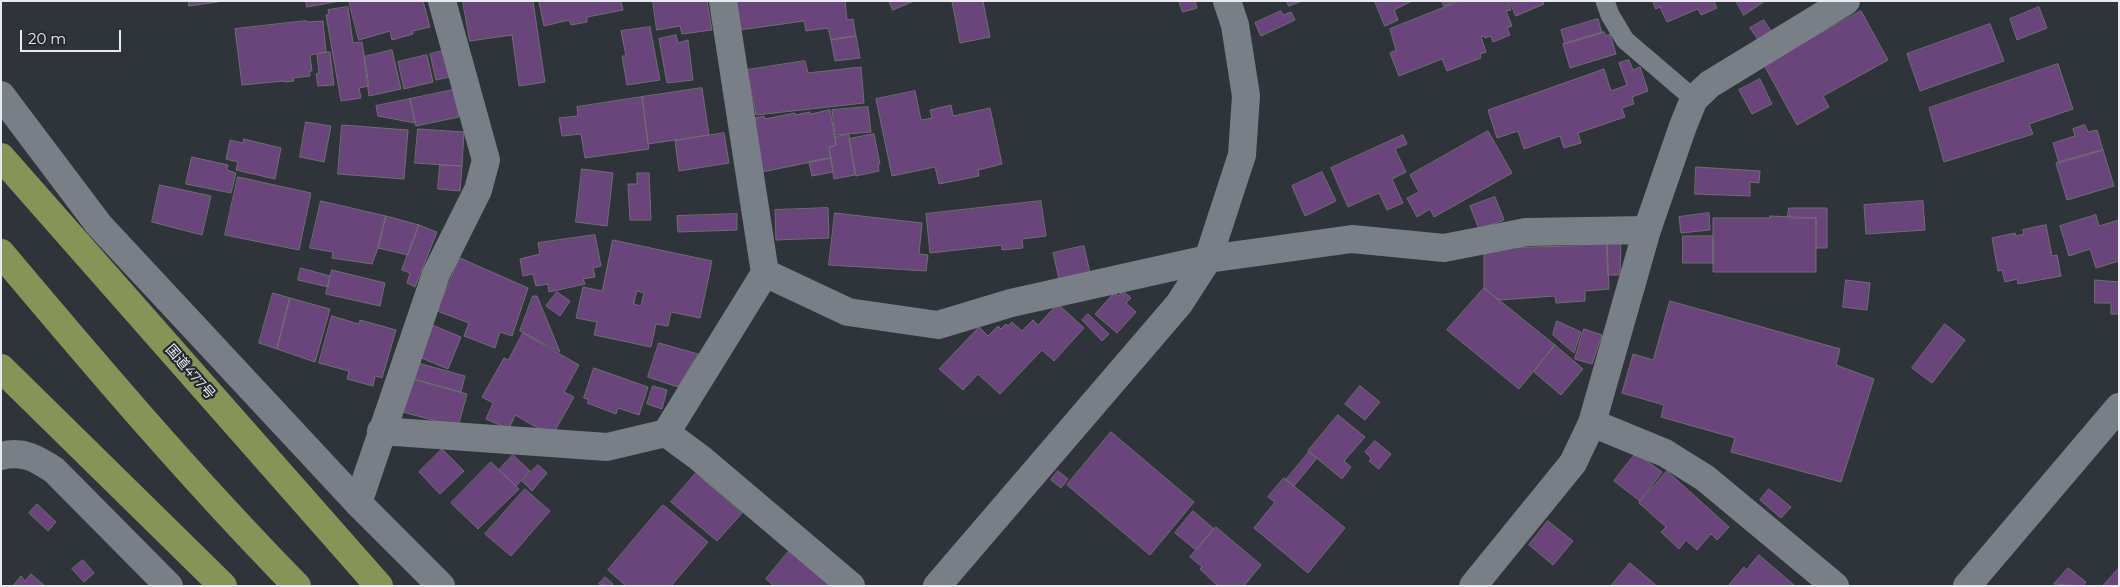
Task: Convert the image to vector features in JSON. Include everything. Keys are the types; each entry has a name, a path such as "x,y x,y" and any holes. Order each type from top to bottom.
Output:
{"highway":[{"name":"国道477号","path":"1,157 380,586"},
{"path":"1,252 67,331 237,523 297,586"},
{"path":"1,368 223,586"}],"street":[{"path":"358,503 436,274 478,190 486,160 442,1"},
{"path":"382,431 607,447 666,433 765,273 723,1"},
{"path":"937,586 1179,304 1208,259 1242,155 1246,96 1235,25 1227,1"},
{"path":"1473,586 1573,463 1592,423 1647,230 1694,99 1710,84 1846,1"},
{"path":"1,95 99,225 358,503 441,586"},
{"path":"765,273 848,312 938,324 1011,303 1208,259 1352,239 1444,248 1526,232 1647,230"},
{"path":"1967,586 2119,407"},
{"path":"1592,423 1665,454 1705,478 1835,586"},
{"path":"666,433 700,458 851,586"},
{"path":"1,456 9,454 33,456 54,470 169,586"}],"lane":[{"path":"1605,1 1610,15 1625,40 1694,99"}],"building":[{"path":"189,1 224,1 189,6"},
{"path":"306,1 340,1 307,7"},
{"path":"349,1 423,1 430,27 413,31 413,34 392,40 390,31 359,40"},
{"path":"463,1 533,1 545,82 519,86 512,35 470,41"},
{"path":"537,1 621,1 623,10 587,17 587,22 571,25 569,20 544,26 539,2"},
{"path":"653,1 707,1 712,30 682,34 680,26 657,30"},
{"path":"735,1 845,1 847,20 853,19 856,36 831,40 828,28 806,31 804,21 740,30"},
{"path":"889,1 914,1 893,10"},
{"path":"983,1 990,37 960,43 952,2"},
{"path":"1179,1 1195,1 1197,8 1183,12"},
{"path":"1287,1 1302,1 1289,6"},
{"path":"1375,1 1412,1 1394,10 1398,20 1385,26"},
{"path":"1442,1 1457,1 1444,6"},
{"path":"1460,1 1508,1 1511,10 1506,11 1512,26 1507,28 1510,35 1493,42 1491,36 1481,37 1486,52 1480,54 1481,58 1447,71 1442,59 1399,76 1390,53 1396,50 1390,29"},
{"path":"1510,1 1543,1 1544,4 1516,16"},
{"path":"1653,1 1716,1 1714,2 1717,8 1701,15 1698,9 1667,22 1660,7 1656,9"},
{"path":"1736,1 1765,1 1744,15"},
{"path":"348,7 353,43 362,42 369,86 359,88 361,98 341,101 326,15 329,14 328,10"},
{"path":"2039,7 2047,28 2017,40 2010,19"},
{"path":"1281,11 1283,15 1291,12 1295,20 1261,36 1255,23"},
{"path":"1861,11 1888,60 1823,96 1829,107 1797,125 1764,65"},
{"path":"1598,19 1602,33 1565,44 1561,30"},
{"path":"1764,20 1772,33 1759,41 1750,28"},
{"path":"306,21 323,21 326,52 310,55 312,71 309,71 310,76 293,78 294,81 242,85 235,29"},
{"path":"1990,24 2004,61 1920,91 1907,54"},
{"path":"650,27 660,80 627,85 622,56 626,56 621,31"},
{"path":"1604,32 1606,36 1610,34 1616,54 1570,68 1563,44"},
{"path":"676,35 678,43 688,40 693,80 667,83 659,39"},
{"path":"856,36 860,58 835,61 831,40"},
{"path":"392,50 401,89 369,96 364,57"},
{"path":"443,51 450,77 436,80 430,54"},
{"path":"330,52 334,85 318,86 316,74 319,73 317,54"},
{"path":"427,55 433,82 404,89 398,62"},
{"path":"1629,60 1633,70 1640,67 1648,91 1632,97 1634,104 1622,108 1625,117 1578,133 1581,143 1564,148 1560,136 1524,149 1518,131 1497,138 1488,110 1604,69 1611,91 1627,85 1619,63"},
{"path":"805,61 808,73 861,67 864,103 756,115 747,70"},
{"path":"2058,64 2073,109 2029,124 2033,134 1944,162 1929,108"},
{"path":"1760,79 1772,104 1752,114 1739,90"},
{"path":"702,88 709,135 648,144 642,97"},
{"path":"453,90 459,117 416,126 410,99"},
{"path":"915,91 921,120 932,118 930,110 951,105 953,116 990,108 1002,164 978,170 979,176 939,184 935,167 892,176 876,99"},
{"path":"642,97 649,149 585,158 581,134 562,136 559,118 578,116 577,107"},
{"path":"410,99 415,123 378,116 376,106"},
{"path":"868,107 871,132 835,135 832,110"},
{"path":"830,110 836,145 829,147 831,158 762,172 754,125 756,124 755,118 764,116 765,119 795,113 795,115 810,112 810,114"},
{"path":"306,122 331,126 324,162 300,157"},
{"path":"342,125 408,130 404,179 338,174"},
{"path":"2085,125 2088,132 2097,130 2103,150 2059,163 2053,143 2075,136 2073,129"},
{"path":"418,129 464,132 462,166 415,163"},
{"path":"1488,131 1512,173 1434,217 1430,209 1417,217 1407,198 1419,192 1410,175"},
{"path":"724,133 729,163 679,171 675,141"},
{"path":"874,134 880,164 878,164 879,171 856,176 849,139"},
{"path":"849,135 855,175 834,179 829,147 836,145 835,137"},
{"path":"1403,135 1407,144 1395,149 1406,172 1392,179 1403,203 1387,210 1379,193 1348,207 1331,168"},
{"path":"244,139 281,148 275,179 236,170 238,162 226,159 230,140 243,143"},
{"path":"2103,150 2114,186 2067,200 2056,163"},
{"path":"192,157 228,165 227,170 236,173 231,193 186,184"},
{"path":"831,158 833,172 812,176 809,162"},
{"path":"440,165 462,166 460,191 438,189"},
{"path":"1696,167 1760,171 1759,183 1750,182 1750,196 1695,194"},
{"path":"582,169 613,173 607,226 576,222"},
{"path":"1322,172 1336,201 1305,216 1292,186"},
{"path":"637,173 649,173 651,220 630,220 628,184 637,184"},
{"path":"238,177 311,193 299,250 225,235"},
{"path":"160,185 211,196 202,235 152,222"},
{"path":"1495,197 1504,220 1479,229 1470,206"},
{"path":"321,201 386,216 372,264 332,258 333,252 310,248"},
{"path":"1041,201 1046,236 1022,239 1023,248 1002,250 1002,245 930,253 926,214"},
{"path":"1923,201 1925,230 1866,234 1864,205"},
{"path":"828,208 829,238 776,240 775,210"},
{"path":"1789,208 1827,208 1827,248 1816,248 1816,218 1792,218 1788,216"},
{"path":"835,213 922,223 919,254 928,255 926,271 829,265"},
{"path":"1709,213 1710,230 1681,233 1679,217"},
{"path":"737,214 737,230 678,232 677,216"},
{"path":"2096,215 2099,226 2119,220 2119,261 2096,268 2090,249 2069,256 2060,226"},
{"path":"386,216 419,225 408,255 378,248"},
{"path":"1770,216 1816,218 1816,272 1713,272 1713,218 1770,218"},
{"path":"419,225 437,232 415,287 407,283 410,273 402,270"},
{"path":"2046,225 2052,256 2057,255 2061,276 2018,284 2017,279 2005,282 2002,270 1998,271 1992,238 2015,233 2016,236 2024,234 2023,230"},
{"path":"595,235 601,266 593,268 595,277 583,279 585,284 549,292 548,284 536,286 533,274 523,276 520,259 540,254 538,243"},
{"path":"1683,236 1713,236 1713,263 1683,263"},
{"path":"1607,238 1621,239 1620,275 1608,275"},
{"path":"1607,238 1609,289 1585,291 1585,301 1556,303 1555,296 1499,300 1484,288 1484,248 1575,246 1575,239"},
{"path":"613,240 712,261 700,318 671,312 668,326 656,324 651,347 594,335 597,322 576,318 583,287 602,291","holes":["637,291 644,293 641,306 634,304"]},
{"path":"1084,246 1090,273 1059,279 1053,253"},
{"path":"460,258 528,288 512,336 500,332 495,348 464,336 469,323 437,311"},
{"path":"301,268 330,276 328,287 298,280"},
{"path":"332,270 385,283 380,306 326,294"},
{"path":"1846,280 1870,283 1867,310 1843,307"},
{"path":"2095,280 2119,282 2119,314 2111,314 2111,303 2095,303"},
{"path":"1484,288 1555,345 1519,389 1447,330"},
{"path":"1123,291 1131,298 1126,303 1136,312 1117,333 1095,314 1114,293 1118,296"},
{"path":"557,292 570,301 560,316 546,306"},
{"path":"273,293 290,298 277,349 259,343"},
{"path":"533,296 537,296 560,352 520,331"},
{"path":"290,298 330,309 315,362 277,349"},
{"path":"1670,301 1840,349 1836,365 1874,379 1841,482 1731,452 1735,438 1661,417 1664,405 1622,393 1633,354 1653,360"},
{"path":"1058,304 1084,328 1054,361 1042,350 1000,394 978,374 963,390 939,369 979,327 988,336 998,326 1001,329 1006,324 1008,326 1012,322 1022,331 1033,320 1038,325"},
{"path":"1088,314 1109,334 1102,341 1082,320"},
{"path":"332,316 359,324 360,320 396,330 382,378 375,376 373,386 347,379 349,371 319,363"},
{"path":"1557,321 1581,332 1574,353 1553,335"},
{"path":"1945,324 1965,340 1932,383 1912,368"},
{"path":"432,325 461,337 448,369 419,357"},
{"path":"1584,329 1602,335 1592,364 1575,359"},
{"path":"523,333 579,365 564,392 574,397 552,436 515,415 509,429 486,419 493,403 482,397 504,358 508,360"},
{"path":"659,343 698,354 678,387 648,377"},
{"path":"1555,345 1583,369 1561,395 1534,372"},
{"path":"418,363 465,376 461,392 413,379"},
{"path":"594,368 648,387 639,415 618,408 616,414 587,403 589,400 584,398"},
{"path":"412,379 467,394 458,427 403,412"},
{"path":"653,386 667,390 662,409 647,404"},
{"path":"1360,386 1380,402 1365,420 1345,404"},
{"path":"1338,415 1365,437 1344,461 1351,467 1342,479 1308,451"},
{"path":"1111,432 1194,502 1150,555 1067,485"},
{"path":"1375,441 1391,454 1379,469 1369,461 1371,458 1365,452"},
{"path":"442,449 464,471 440,494 419,472"},
{"path":"1309,452 1317,458 1294,486 1286,480"},
{"path":"1636,453 1662,472 1640,501 1614,481"},
{"path":"513,455 530,471 516,486 499,470"},
{"path":"491,462 519,489 478,529 451,503"},
{"path":"538,465 547,473 532,491 522,481"},
{"path":"1058,471 1068,479 1061,488 1051,480"},
{"path":"1667,471 1729,527 1717,540 1711,534 1697,550 1686,540 1679,549 1661,532 1666,527 1639,503"},
{"path":"696,473 742,513 717,541 671,502"},
{"path":"1284,478 1345,528 1308,573 1254,528 1275,502 1268,497"},
{"path":"525,489 550,511 511,556 485,534"},
{"path":"1769,489 1791,507 1781,518 1760,500"},
{"path":"37,504 56,522 48,531 29,513"},
{"path":"663,505 708,542 671,586 626,586 608,570"},
{"path":"1193,511 1214,529 1196,550 1175,533"},
{"path":"1548,521 1573,541 1553,565 1529,545"},
{"path":"1216,527 1261,565 1244,586 1218,586 1200,569 1202,567 1190,557"},
{"path":"790,550 833,586 774,586 766,579"},
{"path":"1759,555 1795,586 1728,586 1744,567 1746,570"},
{"path":"83,560 94,573 84,582 72,569"},
{"path":"1630,563 1657,586 1611,586"},
{"path":"2068,568 2086,582 2083,586 2054,584"},
{"path":"2119,568 2119,586 2105,586 2104,585"},
{"path":"31,574 45,586 13,586 21,576 25,581"},
{"path":"605,577 613,584 611,586 599,584"}]}
